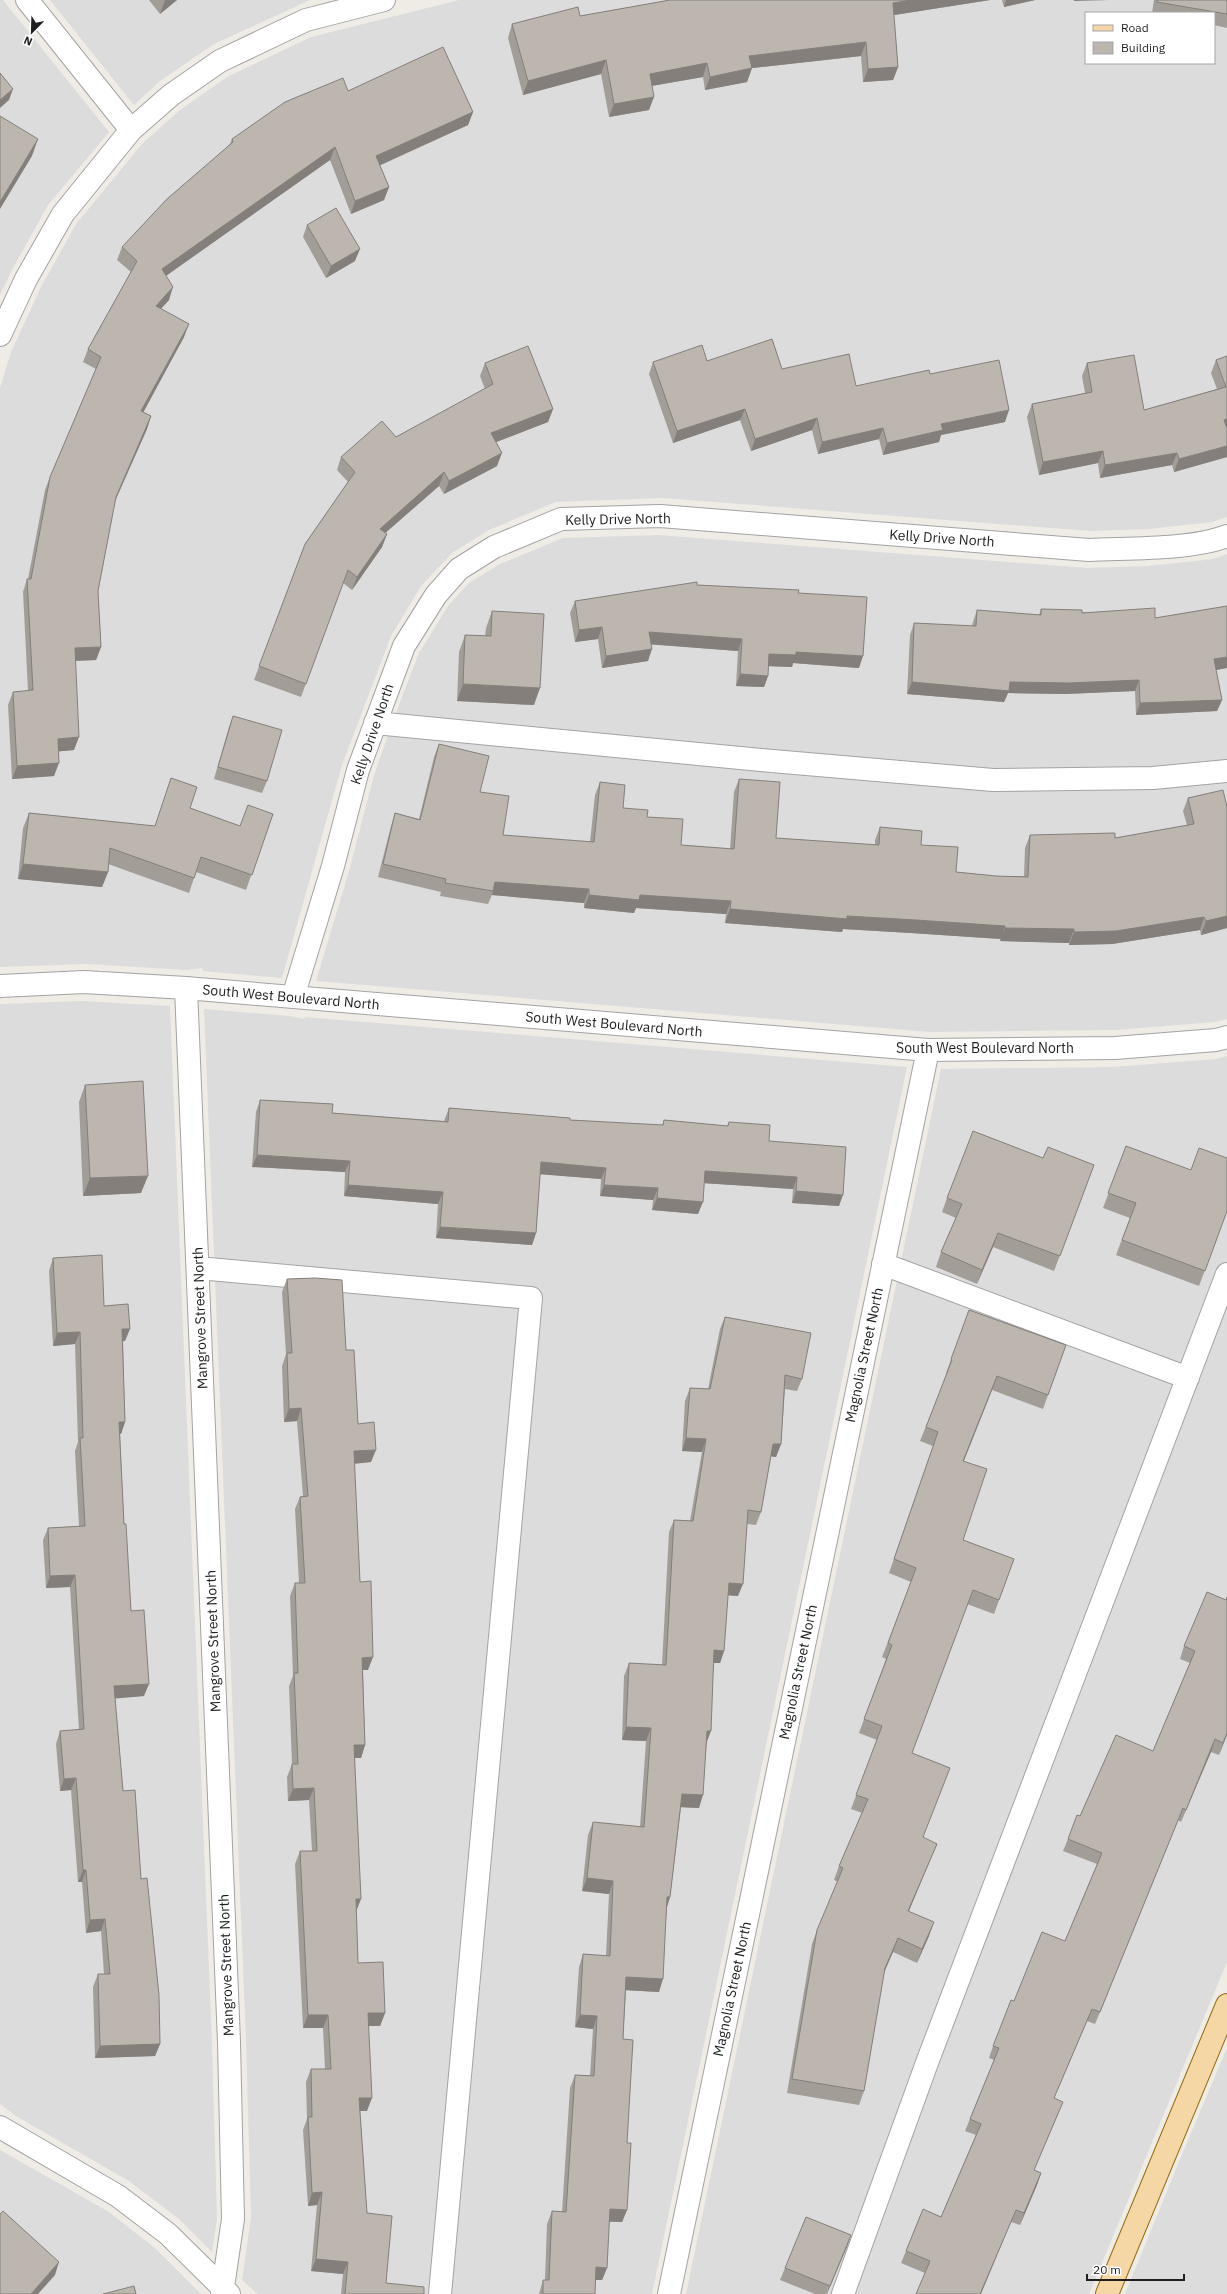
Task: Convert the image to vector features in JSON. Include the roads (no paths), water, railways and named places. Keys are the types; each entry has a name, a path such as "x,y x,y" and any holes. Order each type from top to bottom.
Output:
{"main road":[{"path":"1107,2294 1227,2005"}],"street":[{"path":"27,0 131,130"},
{"path":"0,336 26,279 63,214 131,130 171,94 220,61 306,20 384,0"},
{"name":"Kelly Drive North","path":"293,997 333,866 358,770 404,646 436,595 459,569 494,547 561,519 660,516 1089,550 1148,548 1214,541 1227,536"},
{"path":"375,723 761,760 993,780 1153,778 1227,771"},
{"name":"South West Boulevard North","path":"0,986 84,982 186,988 928,1050 1115,1048 1216,1040 1227,1037"},
{"name":"Mangrove Street North","path":"186,988 230,2057 234,2219 225,2292"},
{"name":"Magnolia Street North","path":"669,2294 928,1050"},
{"path":"883,1264 1188,1378"},
{"path":"198,1268 531,1298 440,2294"},
{"path":"843,2294 931,2053 1227,1274"},
{"path":"0,2127 118,2196 168,2234 225,2292"}]}
